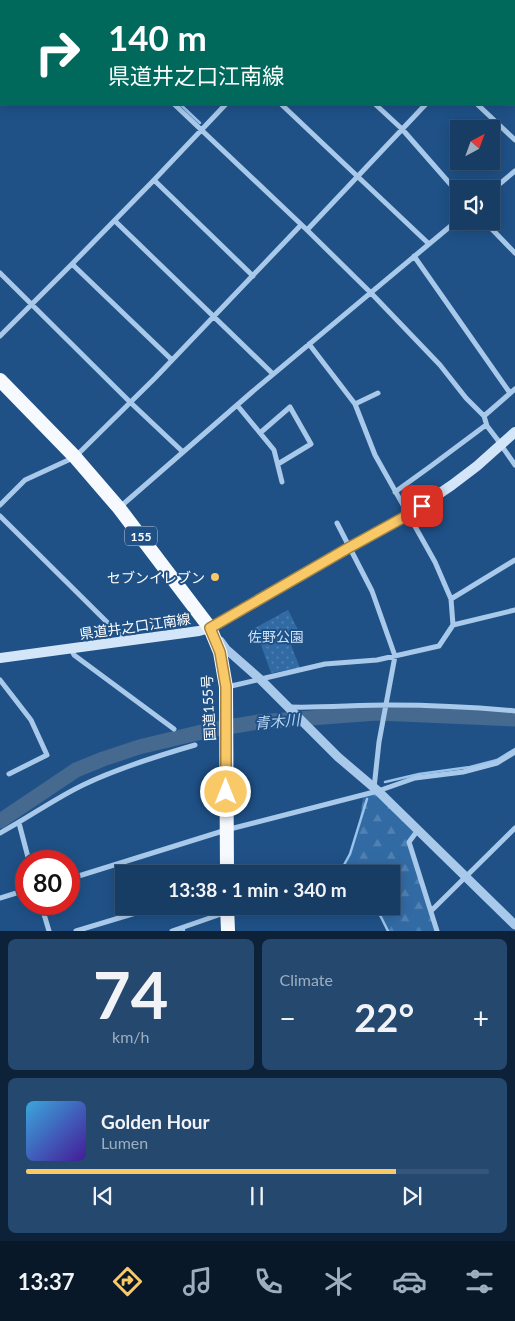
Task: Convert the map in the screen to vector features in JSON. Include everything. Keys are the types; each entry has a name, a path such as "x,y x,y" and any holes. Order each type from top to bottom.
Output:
{"highway":[{"name":"国道155号","path":"0,380 75,457 119,508 210,628 220,652 226,687 227,865"},
{"path":"227,915 228,931"}],"main road":[{"name":"県道井之口江南線","path":"0,658 210,628 408,515 478,466 515,432"}],"street":[{"path":"175,105 307,230 440,365 466,398 484,416 486,425 515,465"},
{"path":"0,336 225,105"},
{"path":"282,105 429,244"},
{"path":"376,105 402,129 450,184"},
{"path":"307,230 425,105"},
{"path":"478,105 515,140"},
{"path":"500,184 515,171"},
{"path":"154,180 253,276"},
{"path":"114,221 273,374"},
{"path":"0,505 25,480 75,457 214,317 301,225"},
{"path":"119,508 273,374 450,226"},
{"path":"493,230 515,253"},
{"path":"414,256 513,391 484,416"},
{"path":"72,264 172,360"},
{"path":"0,272 130,402 183,452"},
{"path":"226,687 324,664 377,660 439,646 453,625 451,599 435,562 375,455 355,404 310,344"},
{"path":"355,404 378,394"},
{"path":"237,405 274,450 282,482"},
{"path":"260,433 290,407 311,444 278,464"},
{"path":"395,492 486,425"},
{"path":"0,516 126,641"},
{"path":"337,522 372,591 395,656 379,742 376,789"},
{"path":"451,599 515,560"},
{"path":"453,625 515,610"},
{"path":"210,628 226,649 260,679 338,757 376,789 515,925"},
{"path":"70,649 74,655 174,729"},
{"path":"0,680 31,720 47,755 9,774"},
{"path":"290,709 386,705 448,706 515,711"},
{"path":"0,834 52,801 84,784 146,759 195,745"},
{"path":"80,875 226,830 414,778 463,772 497,764 515,752"},
{"path":"19,823 26,850"},
{"path":"431,911 515,828"},
{"path":"418,830 409,842 437,931"},
{"path":"0,898 15,893"},
{"path":"44,915 49,931"},
{"path":"76,931 129,915"},
{"path":"172,931 212,915"},
{"path":"229,915 233,931"}],"green space":[{"name":"佐野公園","path":"288,610 303,640 291,645 300,668 271,673 255,628"},
{"path":"374,788 418,830 409,842 436,931 389,931 381,915 400,915 400,865 344,865 350,854 359,824 363,798"}],"waterway":[{"path":"181,105 200,123"},
{"name":"青木川","path":"0,821 76,770 139,747 210,730 258,722 377,713 515,719"},
{"path":"385,782 419,774 470,767 497,760 515,749"},
{"path":"344,865 350,854 367,799"},
{"path":"380,915 388,931"}],"place":[{"name":"セブンイレブン","path":"215,577"}],"route":[{"path":"226,792 226,687 220,652 210,628 422,506"}]}
